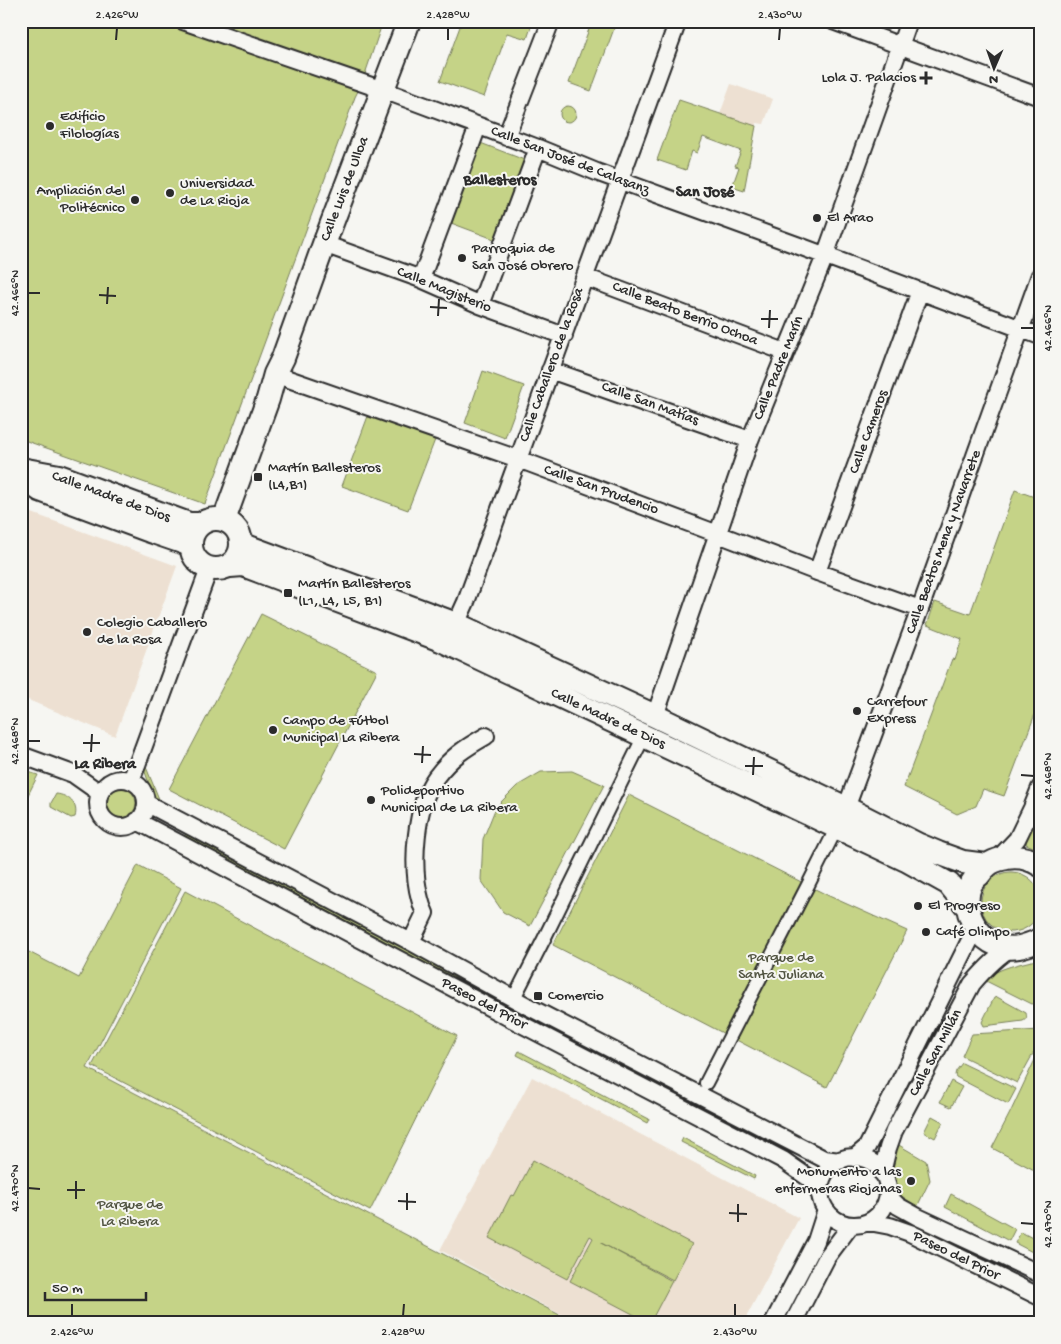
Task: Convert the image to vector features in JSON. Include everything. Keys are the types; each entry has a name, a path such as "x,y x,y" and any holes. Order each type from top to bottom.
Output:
{"main road":[{"name":"Calle Luis de Ulloa","path":"224,520 324,244 409,21"},
{"name":"Calle Madre de Dios","path":"21,469 59,476 189,524 201,524"},
{"name":"Calle Madre de Dios","path":"21,477 40,490 190,545"},
{"path":"212,519 224,520 233,525 239,533 242,543 241,552 237,560 220,568 198,563 194,558 190,545 195,530 201,524 212,519"},
{"name":"Calle Madre de Dios","path":"242,543 456,624 655,716 841,817 906,860 948,884 984,937 995,944 1011,948"},
{"name":"Calle Madre de Dios","path":"220,568 243,565 441,640 644,736 841,817 938,853 963,862 992,862 1017,856 1032,860 1040,865"},
{"path":"972,918 968,899 971,884 992,862"},
{"path":"1011,948 1019,948 1039,941"}],"street":[{"name":"Calle San José de Calasanz","path":"183,21 383,90 620,181 1040,336"},
{"path":"506,137 551,21"},
{"name":"Calle Caballero de la Rosa","path":"456,624 466,602 564,336 678,21"},
{"path":"834,21 1040,97"},
{"name":"Calle Padre Marín","path":"655,716 750,440 825,256 908,21"},
{"path":"421,279 478,126"},
{"path":"480,305 538,148"},
{"name":"Calle Magisterio","path":"324,244 421,279 480,305 564,336"},
{"name":"Calle Beatos Mena y Navarrete","path":"841,817 920,609 1040,275"},
{"name":"Calle Beato Berrio Ochoa","path":"585,277 785,352"},
{"name":"Calle Cameros","path":"817,572 920,292"},
{"name":"Calle San Prudencio","path":"281,367 518,459 920,609"},
{"name":"Calle San Matías","path":"550,370 750,440"},
{"path":"131,781 220,568"},
{"path":"412,942 425,913 416,879 416,841 425,795 434,778 460,751 486,736"},
{"path":"514,998 644,736"},
{"path":"21,755 73,774 100,793"},
{"path":"117,779 131,781 142,790 146,803 142,816 130,825 115,825 108,822 102,816 99,808 100,793 110,782 117,779"},
{"path":"992,862 1017,839 1040,788"},
{"name":"Paseo del Prior","path":"146,803 412,942 514,998 824,1159 847,1159"},
{"path":"706,1083 841,817"},
{"name":"Paseo del Prior","path":"137,821 783,1160 813,1181 823,1204"},
{"name":"Calle San Millán","path":"847,1159 867,1146 972,918"},
{"name":"Calle San Millán","path":"882,1173 894,1131 972,984 986,968 1011,948"},
{"path":"773,1323 816,1242 823,1204 821,1186 824,1176 830,1167 847,1159 865,1159 875,1164 882,1173 888,1188 885,1206 878,1215 861,1225 841,1223 832,1217 823,1204"},
{"name":"Paseo del Prior","path":"888,1196 898,1206 918,1218 1040,1274"},
{"name":"Paseo del Prior","path":"869,1222 890,1226 910,1233 1040,1298"},
{"path":"792,1323 827,1258 851,1225"}],"shaded area":[{"path":"731,84 773,99 764,124 757,123 756,126 720,114"},
{"name":"Colegio Caballero de la Rosa","path":"21,509 177,566 115,736 21,697"},
{"path":"532,1077 799,1218 743,1323 577,1323 440,1250"}],"green space":[{"name":"Universidad de La Rioja","path":"21,21 383,21 362,83 355,97 205,504 21,439"},
{"path":"462,21 533,21 527,39 507,33 484,97 440,81"},
{"path":"592,21 603,21 615,26 591,91 569,83"},
{"path":"679,100 756,126 744,191 732,187 739,167 735,166 741,151 703,137 697,153 692,151 686,170 657,160"},
{"path":"568,106 574,108 576,114 574,120 568,122 562,120 560,114 562,108"},
{"path":"465,137 540,166 510,245 435,217"},
{"path":"483,371 524,386 505,438 465,423"},
{"path":"371,408 438,432 408,510 342,486"},
{"path":"1015,490 1040,499 1040,701 1004,796 983,789 976,806 957,814 904,787 952,659 955,660 962,639 927,625 935,602 970,614"},
{"name":"Campo de Fútbol Municipal La Ribera","path":"261,614 377,671 284,849 169,789"},
{"path":"146,767 161,804 154,798 145,772"},
{"path":"21,770 38,775 21,809"},
{"path":"572,771 604,785 530,926 503,912 481,880 483,839 496,807 517,786 541,772"},
{"path":"121,788 131,793 136,803 131,813 121,818 111,813 106,803 111,793"},
{"path":"56,794 65,796 72,801 76,812 75,817 71,818 51,807"},
{"name":"Parque de Santa Juliana","path":"629,795 829,896 907,931 827,1087 553,945"},
{"path":"1034,819 1040,821 1040,850 1026,844"},
{"path":"186,833 522,1011 519,1017 183,839"},
{"name":"Parque de La Ribera","path":"138,865 181,888 87,1068 575,1323 21,1323 21,948 79,978"},
{"path":"1005,872 1017,872 1028,877 1036,885 1041,896 1039,914 1028,927 1017,932 1005,932 994,927 986,919 981,908 981,896 986,885 994,877"},
{"path":"185,891 457,1036 370,1211 92,1066"},
{"path":"1040,959 1040,1002 1032,1004 984,980 1003,969"},
{"path":"997,997 1026,1013 1026,1019 984,1026 982,1022 994,998"},
{"path":"531,1016 674,1091 671,1096 529,1021"},
{"path":"1040,1030 1040,1041 1017,1083 962,1056 972,1034"},
{"path":"1040,1049 1040,1173 992,1148"},
{"path":"519,1051 649,1119 647,1123 517,1055"},
{"path":"962,1063 1016,1089 1008,1104 956,1077 956,1071"},
{"path":"951,1081 962,1087 951,1107 940,1102"},
{"path":"684,1096 783,1148 780,1154 681,1102"},
{"path":"932,1116 943,1122 935,1138 924,1132"},
{"path":"683,1138 755,1176 754,1179 681,1142"},
{"path":"897,1144 926,1161 930,1180 917,1207 899,1194 893,1165"},
{"path":"533,1160 692,1244 673,1280 601,1243 672,1281 650,1323 570,1281 593,1238 590,1236 567,1279 489,1238 511,1195 514,1196"},
{"path":"951,1194 1015,1229 1009,1241 945,1207"},
{"path":"1021,1232 1040,1242 1040,1256 1015,1243"}],"place":[{"name":"Lola J. Palacios","path":"926,78"},
{"name":"Edificio Filologías","path":"50,126"},
{"name":"Universidad de La Rioja","path":"170,193"},
{"name":"Ampliación del Politécnico","path":"135,200"},
{"name":"El Arao","path":"817,218"},
{"name":"Parroquia de San José Obrero","path":"462,258"},
{"name":"Martín Ballesteros (L4,B1)","path":"258,477"},
{"name":"Martín Ballesteros (L1, L4, L5, B1)","path":"288,593"},
{"name":"Colegio Caballero de la Rosa","path":"87,632"},
{"name":"Carrefour Express","path":"857,711"},
{"name":"Campo de Fútbol Municipal La Ribera","path":"273,730"},
{"name":"Polideportivo Municipal de La Ribera","path":"371,800"},
{"name":"El Progreso","path":"918,906"},
{"name":"Café Olimpo","path":"926,932"},
{"name":"Comercio","path":"538,996"},
{"name":"Monumento a las enfermeras Riojanas","path":"911,1181"}],"district":[{"name":"Ballesteros","path":"500,181"},
{"name":"San José","path":"705,193"},
{"name":"La Ribera","path":"105,765"}]}
